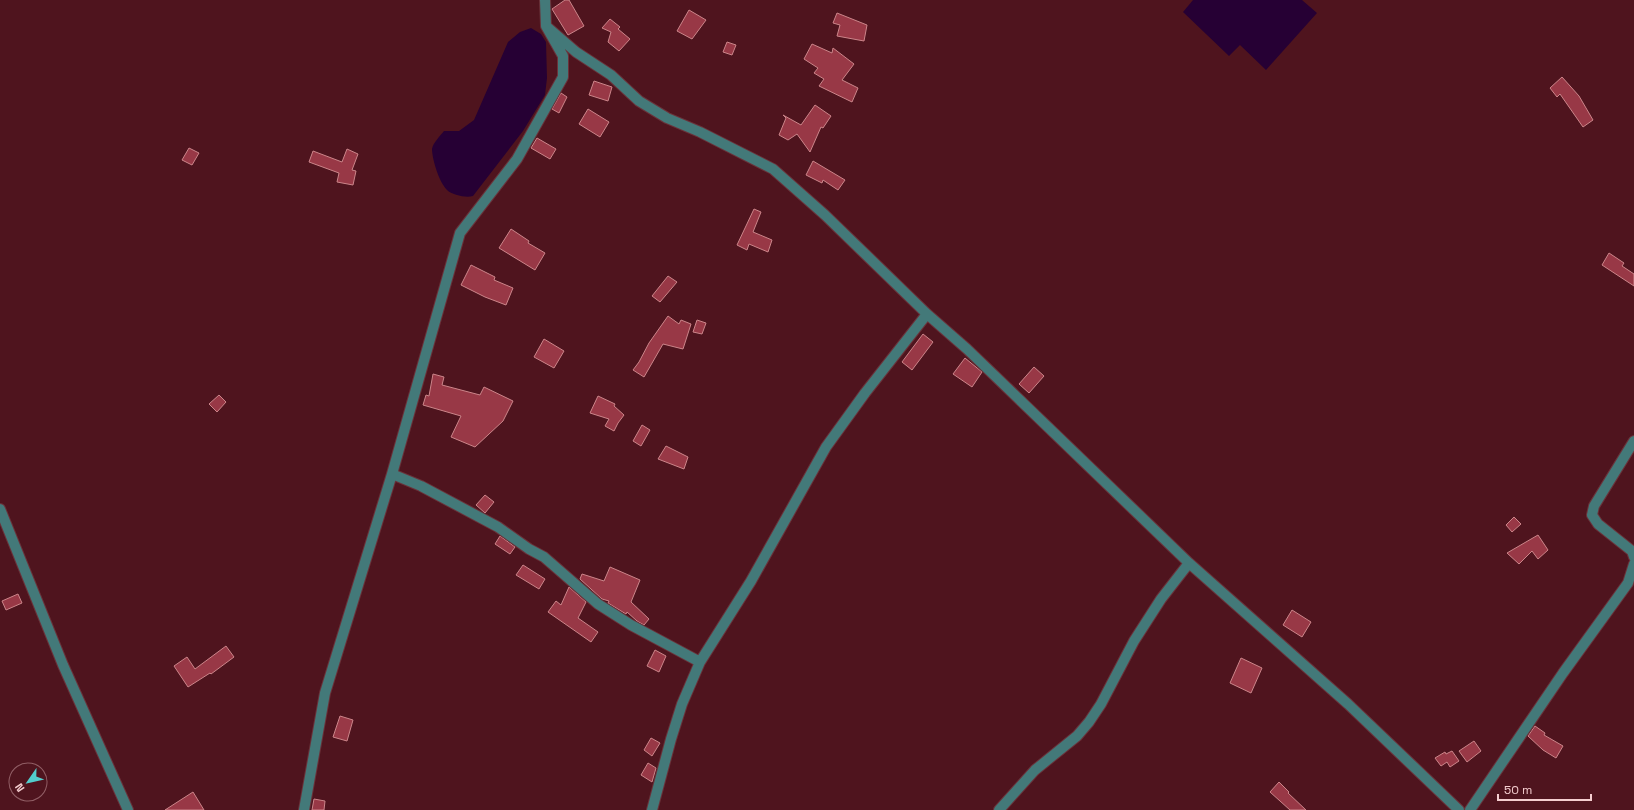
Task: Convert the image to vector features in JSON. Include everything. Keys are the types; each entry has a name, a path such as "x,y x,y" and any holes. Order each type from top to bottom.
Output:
{"street":[{"path":"304,810 325,693 392,474 460,233 517,159 564,77 563,56 546,26 544,0"},
{"path":"546,26 576,52 611,75 645,104 667,118 700,132 773,169 825,215 928,314 967,349 1189,563 1348,704 1460,810"},
{"path":"652,810 682,704 700,662 751,581 826,447 928,314"},
{"path":"1634,441 1594,506 1592,515 1598,524 1632,551 1634,557"},
{"path":"392,474 421,486 498,527 529,549 544,557 598,604 631,625 700,662"},
{"path":"0,509 63,665 128,810"},
{"path":"999,810 1036,770 1077,736 1089,722 1101,704 1134,641 1161,599 1189,563"},
{"path":"1470,810 1563,673 1628,583 1634,564"}],"shaded area":[{"path":"1193,0 1302,0 1317,13 1266,70 1240,45 1229,56 1183,12"},
{"path":"531,28 541,34 546,42 547,78 545,95 523,131 473,196 456,195 447,190 441,182 436,170 432,153 434,144 444,131 459,131 474,120 508,42 520,32"}],"building":[{"path":"565,0 569,0 584,26 568,35 552,9"},
{"path":"689,10 706,20 692,39 677,31"},
{"path":"837,13 867,25 864,41 837,36 840,25 833,23"},
{"path":"610,19 620,27 618,29 630,39 619,51 608,42 611,32 602,28"},
{"path":"727,42 736,45 732,55 723,52"},
{"path":"812,44 832,53 833,48 854,64 842,80 858,88 852,102 819,86 824,79 814,73 818,68 804,59"},
{"path":"1562,77 1579,96 1593,120 1583,127 1560,94 1557,97 1550,88"},
{"path":"594,81 612,87 608,101 589,95"},
{"path":"561,93 567,97 559,113 552,109"},
{"path":"815,105 831,116 823,128 821,127 810,152 797,134 788,140 779,135 786,118 783,115 801,125"},
{"path":"588,109 609,122 600,137 579,124"},
{"path":"537,138 556,149 550,159 531,148"},
{"path":"189,148 199,153 192,165 182,160"},
{"path":"347,149 358,154 352,170 356,171 353,185 337,182 339,173 309,162 313,151 342,162"},
{"path":"813,161 845,180 838,190 823,180 822,183 806,175"},
{"path":"754,209 761,212 753,232 772,240 768,252 749,244 747,250 737,245"},
{"path":"511,229 529,241 528,243 545,253 535,270 499,248"},
{"path":"1609,253 1624,263 1622,266 1634,274 1634,286 1602,265"},
{"path":"471,265 495,277 494,280 513,288 506,305 485,297 461,285"},
{"path":"668,276 677,282 660,302 652,296"},
{"path":"668,316 679,324 681,320 691,324 683,349 663,344 644,377 633,370 649,343"},
{"path":"697,320 706,323 702,334 693,332"},
{"path":"923,334 933,342 912,370 902,362"},
{"path":"544,339 564,351 554,368 534,357"},
{"path":"965,358 982,372 972,387 953,374"},
{"path":"1034,367 1044,376 1029,393 1019,384"},
{"path":"433,374 444,377 442,385 480,395 484,387 513,401 503,421 475,447 451,437 461,416 423,405 426,395 429,396"},
{"path":"219,395 226,402 217,412 209,404"},
{"path":"598,396 615,404 614,406 624,415 614,431 605,426 609,419 590,413"},
{"path":"642,425 650,430 641,446 633,441"},
{"path":"666,446 688,457 684,469 658,459"},
{"path":"485,495 494,502 485,513 476,505"},
{"path":"1514,517 1521,524 1512,532 1506,525"},
{"path":"1538,535 1548,550 1538,559 1532,551 1519,564 1507,553"},
{"path":"500,536 515,547 510,554 495,544"},
{"path":"523,565 545,579 539,589 516,575"},
{"path":"610,567 640,580 631,602 649,619 644,625 627,612 626,614 608,603 609,601 602,599 580,579 582,574 604,581"},
{"path":"569,587 586,602 578,618 598,632 591,642 548,612 556,601 561,605"},
{"path":"18,594 22,603 6,610 2,601"},
{"path":"1292,610 1311,622 1302,637 1283,625"},
{"path":"226,646 234,657 211,674 210,673 188,687 174,666 187,657 195,669"},
{"path":"655,650 666,656 659,672 647,666"},
{"path":"1241,658 1262,668 1251,693 1230,683"},
{"path":"340,716 353,720 347,741 333,737"},
{"path":"1535,726 1545,733 1544,735 1563,746 1556,758 1543,750 1528,736"},
{"path":"651,738 660,743 652,756 644,750"},
{"path":"1474,741 1481,751 1467,762 1459,751"},
{"path":"1452,751 1459,761 1450,767 1447,762 1441,766 1435,758 1445,752 1446,754"},
{"path":"648,763 656,768 652,782 641,775"},
{"path":"1279,782 1306,810 1290,810 1270,792"},
{"path":"193,792 204,810 165,810"},
{"path":"314,799 325,801 324,810 312,810"}]}
